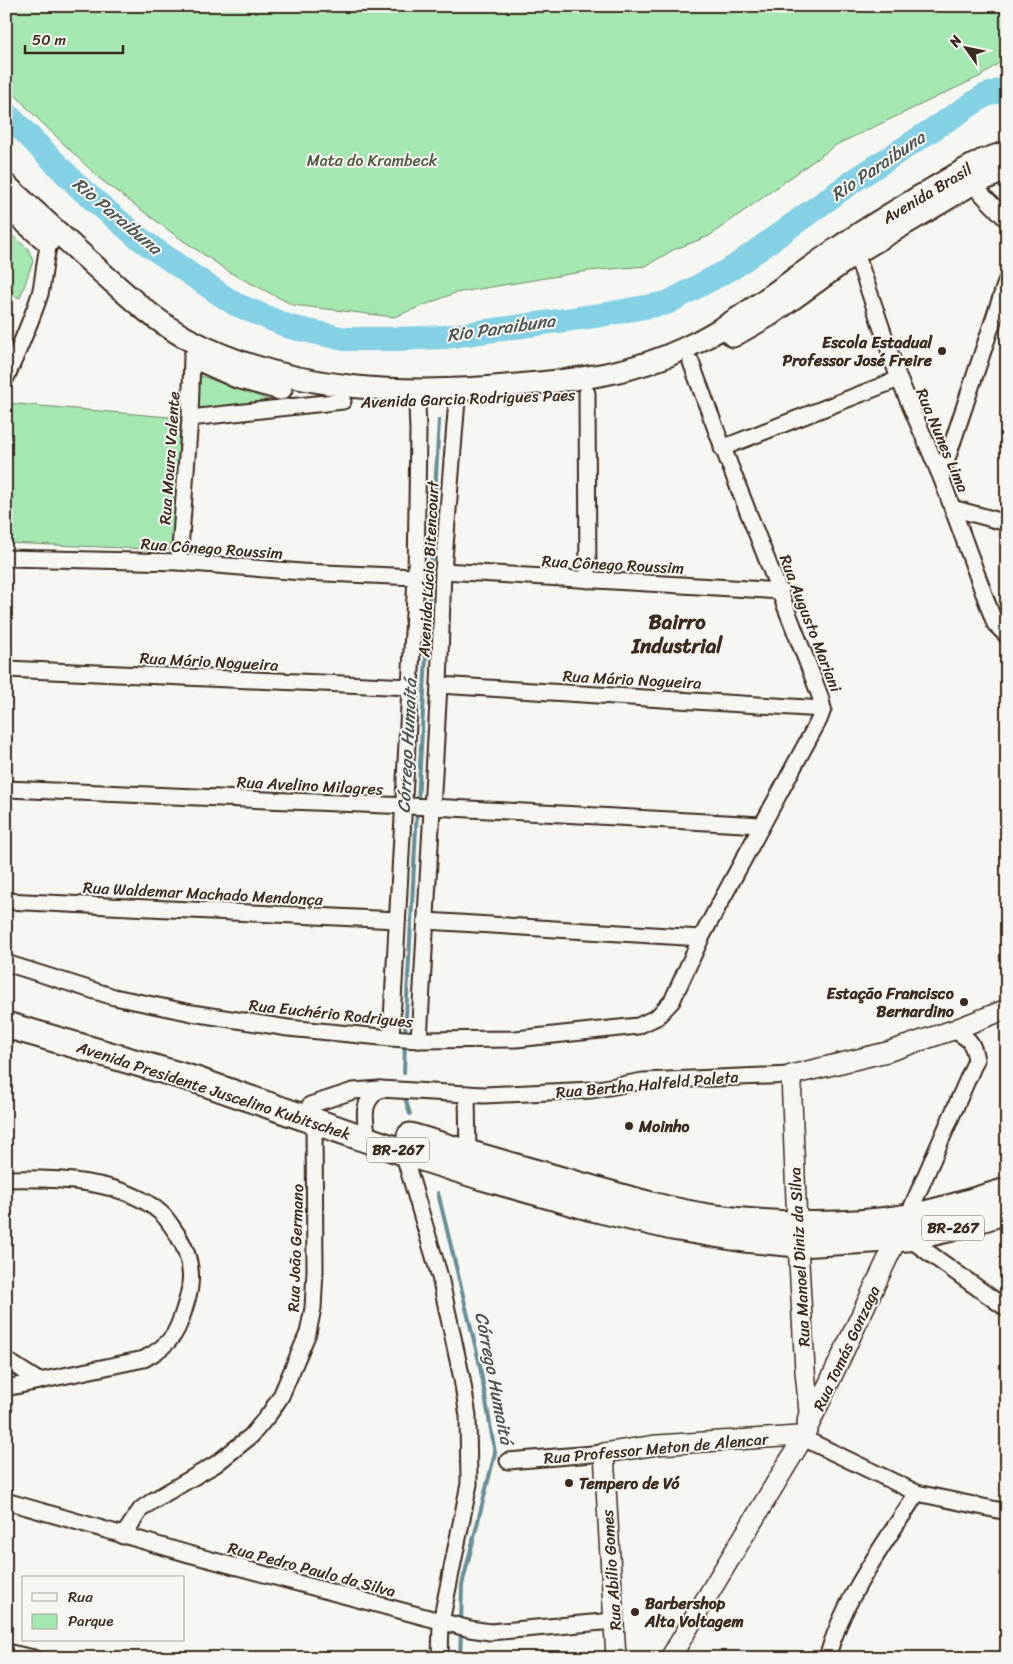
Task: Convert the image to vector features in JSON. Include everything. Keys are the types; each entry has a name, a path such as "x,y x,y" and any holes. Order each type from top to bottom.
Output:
{"highway":[{"name":"Avenida Presidente Juscelino Kubitschek","path":"6,1010 367,1131 468,1154 672,1209 797,1235"},
{"name":"Avenida Presidente Juscelino Kubitschek","path":"6,1025 312,1113"},
{"name":"Avenida Presidente Juscelino Kubitschek","path":"367,1131 402,1152 482,1177 574,1203 672,1227 744,1239 952,1228 1007,1211"},
{"name":"Avenida Presidente Juscelino Kubitschek","path":"904,1231 935,1212 1007,1191"}],"main road":[{"name":"Avenida Brasil","path":"853,246 964,170 981,161 1007,152"},
{"name":"Avenida Brasil","path":"853,246 972,184 1007,170"},
{"name":"Avenida Garcia Rodrigues Paes","path":"6,185 98,288 145,326 192,356 237,377 263,385 362,403 509,399 587,393 635,380 691,362 770,315 853,246"},
{"name":"Avenida Garcia Rodrigues Paes","path":"6,206 52,237 158,320 187,338 239,362 267,371 357,388 430,390 487,388 594,377 633,368 686,348 853,246"},
{"path":"691,362 693,354 733,330 761,302"},
{"path":"192,356 198,352 231,364 239,362"},
{"path":"417,403 428,396 469,394 487,388"}],"street":[{"path":"972,184 1007,220"},
{"path":"6,378 39,296 45,276 52,237"},
{"name":"Rua Nunes Lima","path":"853,246 898,379 941,477 995,624 1007,636"},
{"path":"941,477 1007,279"},
{"name":"Rua Moura Valente","path":"179,562 190,418 192,356"},
{"name":"Rua Augusto Mariani","path":"657,1017 672,1000 701,938 824,709 781,591 722,448 691,362"},
{"path":"722,448 898,379"},
{"path":"587,393 588,580"},
{"name":"Avenida Lúcio Bitencourt","path":"417,1040 426,921 430,807 439,685 443,571 457,400"},
{"name":"Avenida Garcia Rodrigues Paes","path":"190,418 265,408 343,401"},
{"name":"Avenida Lúcio Bitencourt","path":"394,1039 398,920 406,806 416,577 417,403"},
{"path":"952,508 1007,523"},
{"name":"Rua Cônego Roussim","path":"6,558 179,562 302,572 416,577"},
{"name":"Rua Cônego Roussim","path":"443,571 781,591"},
{"name":"Rua Mário Nogueira","path":"6,669 411,687"},
{"name":"Rua Mário Nogueira","path":"439,685 824,709"},
{"name":"Rua Avelino Milagres","path":"6,789 430,807 761,825"},
{"name":"Rua Waldemar Machado Mendonça","path":"6,901 398,920"},
{"path":"426,921 701,938"},
{"name":"Rua Euchério Rodrigues","path":"6,963 114,997 192,1013 288,1028 394,1039 516,1039 638,1026 657,1017"},
{"name":"Rua Bertha Halfeld Paleta","path":"312,1113 353,1091 380,1089 484,1095 592,1090 643,1081 790,1075 887,1052 953,1030 1007,1009"},
{"name":"Rua Tomás Gonzaga","path":"670,1658 803,1438 904,1231 976,1060 974,1048 968,1039 953,1030"},
{"name":"Rua Manoel Diniz da Silva","path":"790,1075 804,1355 810,1412 803,1438"},
{"path":"367,1131 365,1105 371,1095 380,1089"},
{"path":"467,1094 468,1154"},
{"name":"Rua João Germano","path":"123,1536 141,1509 216,1464 251,1436 281,1396 308,1333 313,1308 315,1271 312,1113"},
{"path":"402,1152 440,1277 468,1416 469,1484 440,1658"},
{"path":"6,1179 33,1178 83,1182 119,1191 137,1198 161,1213 173,1228 187,1251 190,1271 189,1295 183,1316 175,1332 160,1351 144,1359 6,1388"},
{"path":"904,1231 1007,1309"},
{"path":"804,1355 816,1366 824,1367 830,1366 842,1356"},
{"path":"6,1360 39,1381"},
{"name":"Rua Professor Meton de Alencar","path":"508,1461 604,1453 657,1445 798,1436 803,1438"},
{"path":"803,1438 917,1493 1007,1512"},
{"name":"Rua Abílio Gomes","path":"604,1453 616,1658"},
{"path":"827,1658 841,1615 853,1593 917,1493"},
{"name":"Rua Pedro Paulo da Silva","path":"6,1501 123,1536 470,1629 490,1632 614,1621"},
{"path":"6,1652 34,1658"}],"green space":[{"name":"Mata do Krambeck","path":"6,6 1007,6 1007,57 981,76 836,145 709,236 673,250 646,266 588,271 455,293 394,317 293,305 231,273 175,235 100,179 6,85"},
{"path":"6,230 28,249 33,261 20,298 6,292"},
{"path":"201,376 275,402 193,414"},
{"path":"6,403 181,418 172,550 6,543"}],"waterway":[{"name":"Rio Paraibuna","path":"6,113 82,190 140,239 235,304 290,327 345,339 396,339 445,337 601,315 667,303 734,267 852,182 984,96 1007,88"},
{"name":"Córrego Humaitá","path":"418,802 439,420"},
{"name":"Córrego Humaitá","path":"405,1035 417,809"},
{"name":"Córrego Humaitá","path":"404,1073 405,1042"},
{"name":"Córrego Humaitá","path":"404,1095 410,1114"},
{"name":"Córrego Humaitá","path":"438,1193 479,1361 495,1453 462,1585 461,1623"},
{"name":"Córrego Humaitá","path":"460,1658 461,1630"}],"place":[{"name":"Escola Estadual Professor José Freire","path":"942,351"},
{"name":"Estação Francisco Bernardino","path":"964,1002"},
{"name":"Moinho","path":"629,1126"},
{"name":"Tempero de Vó","path":"569,1483"},
{"name":"Barbershop Alta Voltagem","path":"635,1612"}],"district":[{"name":"Bairro Industrial","path":"677,634"}]}
